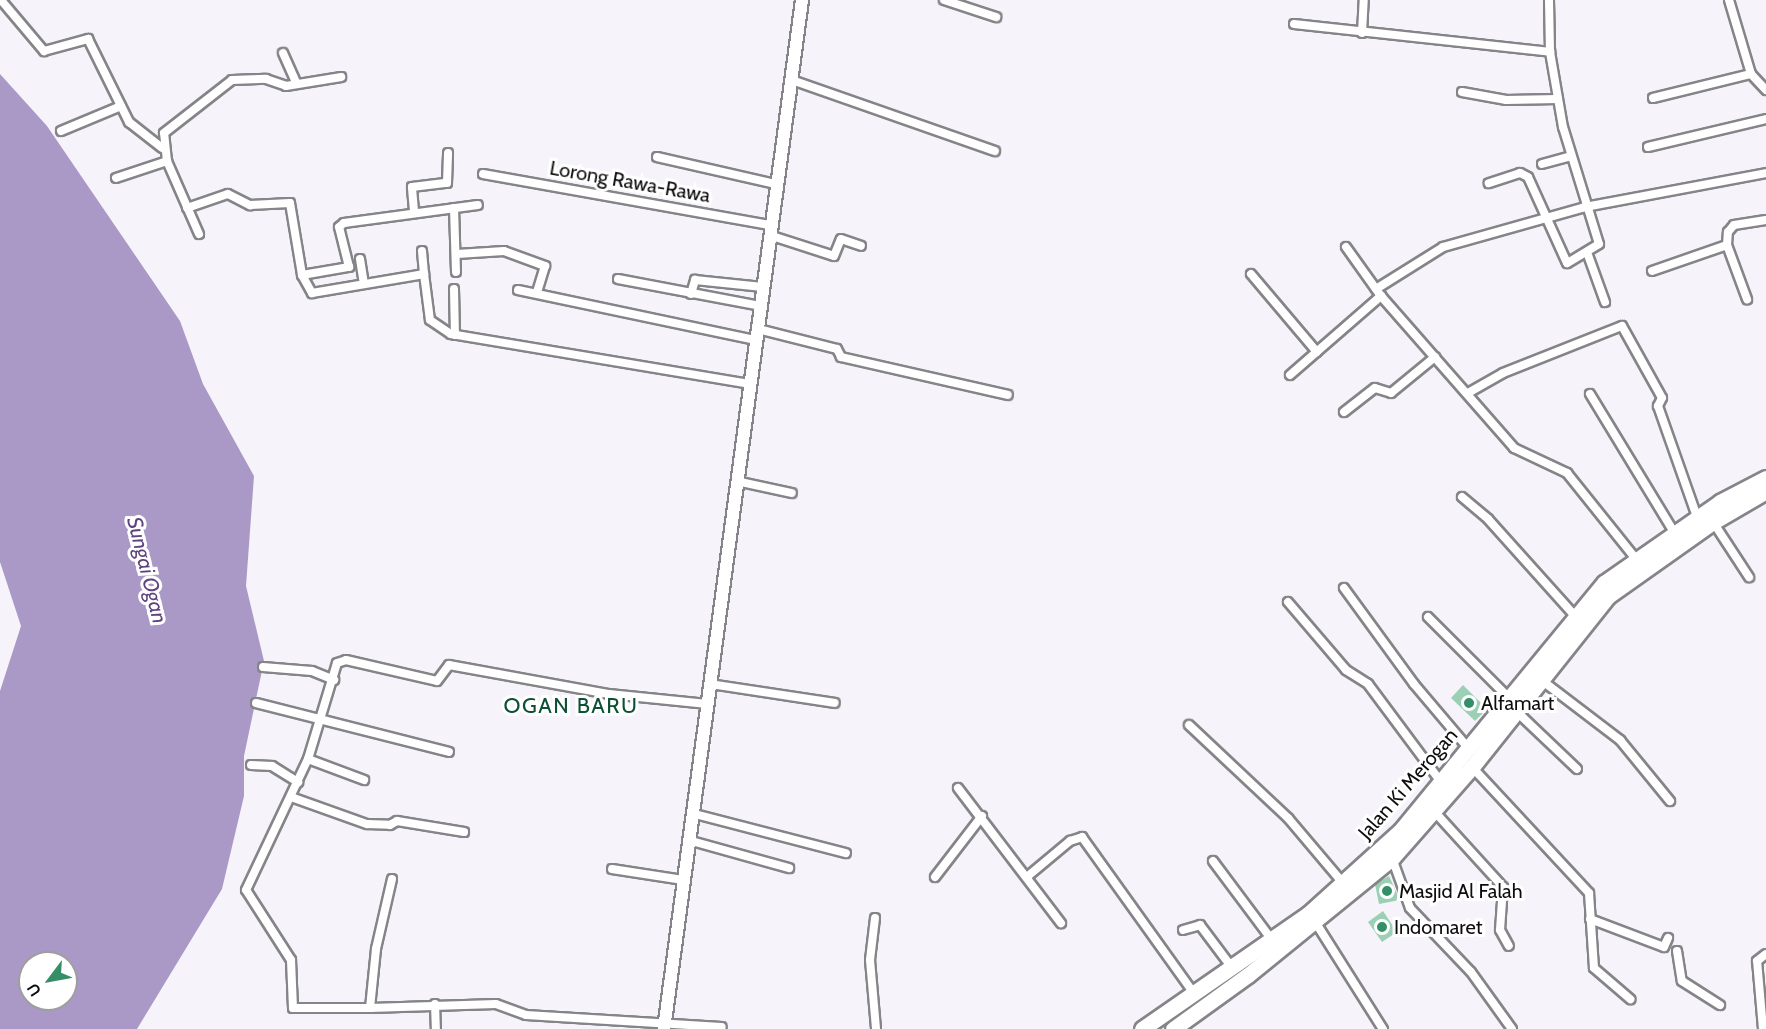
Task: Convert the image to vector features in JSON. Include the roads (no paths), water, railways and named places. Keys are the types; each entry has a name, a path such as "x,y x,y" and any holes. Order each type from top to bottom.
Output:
{"highway":[{"name":"Jalan Ki Merogan","path":"1142,1029 1195,996 1272,940 1343,883 1401,830 1574,615 1636,559 1697,517 1766,478"},
{"name":"Jalan Ki Merogan","path":"1173,1029 1392,858 1472,767 1608,596 1713,522 1766,491"}],"street":[{"path":"1,0 44,51 88,39 129,122 162,148"},
{"path":"664,1025 802,0"},
{"path":"944,0 996,18"},
{"path":"1362,33 1364,0"},
{"path":"1490,183 1526,175 1550,220 1566,261 1588,255 1600,241 1585,207 1558,99 1550,52 1549,0"},
{"path":"1729,0 1751,74 1766,90"},
{"path":"1294,24 1550,52"},
{"path":"283,53 296,82"},
{"path":"1653,98 1751,74"},
{"path":"199,234 162,148 164,133 221,85 232,80 266,79 286,86 296,82 341,77"},
{"path":"792,80 995,151"},
{"path":"1462,92 1506,100 1558,99"},
{"path":"62,131 121,106"},
{"path":"1648,147 1766,119"},
{"path":"414,211 412,187 447,183 448,153"},
{"path":"1542,164 1571,156"},
{"path":"657,157 776,184"},
{"path":"116,178 167,161"},
{"path":"1290,375 1378,292 1443,247 1550,220 1585,207 1766,173"},
{"name":"Lorong Rawa-Rawa","path":"483,174 770,230 834,256 841,239 861,246"},
{"path":"187,208 228,194 250,205 290,203 302,275 315,293 424,274"},
{"path":"302,275 349,267 339,227 344,223 414,211 478,205"},
{"path":"454,208 456,272"},
{"path":"1747,299 1727,245 1731,227 1766,220"},
{"path":"1652,271 1727,245"},
{"path":"1346,247 1378,292 1514,448 1568,473 1636,559"},
{"path":"422,251 430,320 455,335 750,384"},
{"path":"457,254 504,251 545,266 537,293"},
{"path":"1588,255 1605,302"},
{"path":"360,260 364,284"},
{"path":"1251,274 1317,352"},
{"path":"618,279 761,306"},
{"path":"691,294 695,280 763,287"},
{"path":"454,289 455,335"},
{"path":"518,290 837,349 842,357 1008,395"},
{"path":"1468,393 1503,373 1622,326 1662,398 1658,406 1697,517"},
{"path":"1344,412 1375,388 1391,393 1435,357"},
{"path":"1590,394 1674,532"},
{"path":"736,482 792,493"},
{"path":"1462,497 1488,519 1574,615"},
{"path":"1713,522 1749,577"},
{"path":"1344,588 1413,684 1468,748"},
{"path":"1288,602 1346,670 1368,684 1441,782"},
{"path":"1428,617 1508,697"},
{"path":"707,704 609,694 449,665 437,681 346,660 337,663 322,720 308,759 247,894 291,960 293,1008 495,1004 526,1015 722,1027"},
{"path":"262,667 312,671 334,680"},
{"path":"1540,679 1620,740 1670,801"},
{"path":"710,684 835,702"},
{"path":"255,703 449,752"},
{"path":"1516,711 1577,769"},
{"path":"1189,725 1288,818 1343,883"},
{"path":"308,759 364,780"},
{"path":"251,765 272,766 298,782"},
{"path":"1472,767 1590,893 1594,968 1630,999"},
{"path":"958,788 1028,876 1061,923"},
{"path":"291,797 367,824 390,825 397,821 464,832"},
{"path":"1433,810 1503,887 1500,930 1509,946"},
{"path":"691,813 846,852"},
{"path":"935,877 982,816"},
{"path":"1028,876 1070,841 1082,837 1195,996"},
{"path":"687,845 789,868"},
{"path":"1392,858 1410,908 1471,972 1512,1029"},
{"path":"1213,861 1272,940"},
{"path":"612,869 683,878"},
{"path":"370,1008 376,949 392,879"},
{"path":"875,918 870,960 876,1029"},
{"path":"1590,919 1664,947 1668,938"},
{"path":"1314,920 1383,1029"},
{"path":"1183,930 1200,925 1233,969"},
{"path":"1677,951 1682,981 1720,1005"},
{"path":"1763,1029 1764,1014 1757,961 1766,954"},
{"path":"435,1004 436,1029"}],"water":[{"name":"Sungai Ogan","path":"0,74 47,126 180,321 203,384 254,476 246,586 264,661 244,756 244,796 222,889 137,1029 0,1029 0,691 21,626 0,562"}],"place":[{"name":"Alfamart","path":"1469,703"},
{"name":"Masjid Al Falah","path":"1387,891"},
{"name":"Indomaret","path":"1382,927"}],"district":[{"name":"OGAN BARU","path":"571,706"}]}
